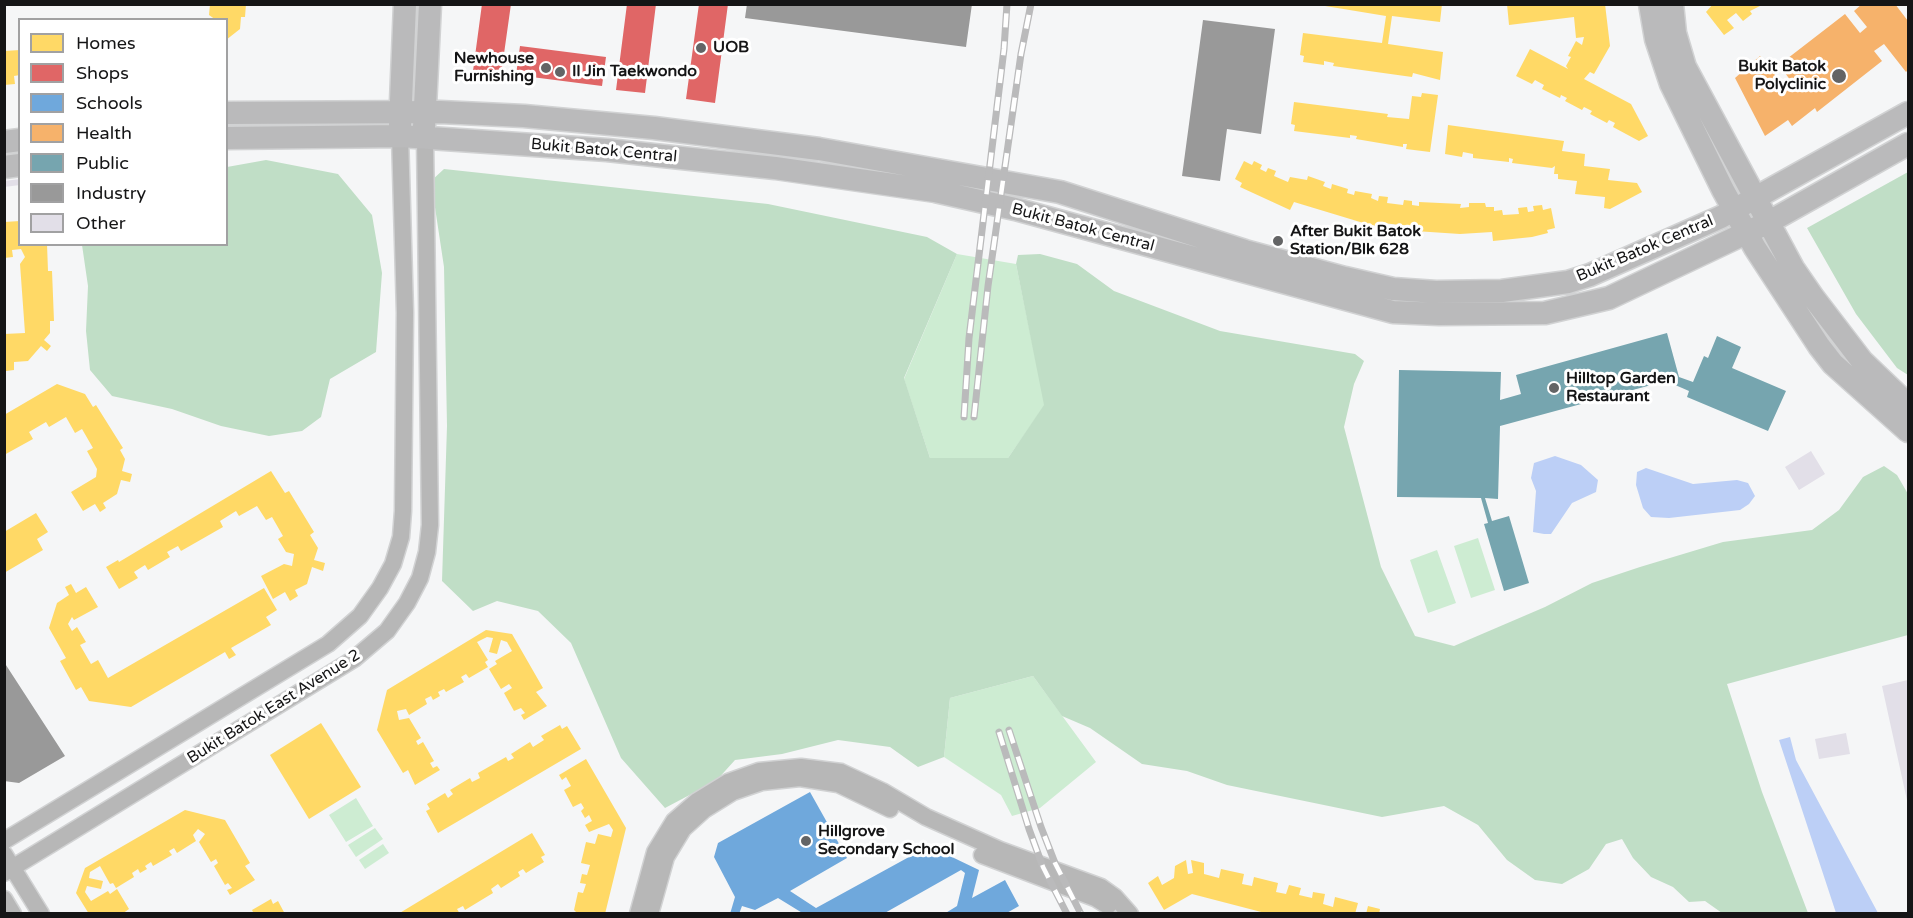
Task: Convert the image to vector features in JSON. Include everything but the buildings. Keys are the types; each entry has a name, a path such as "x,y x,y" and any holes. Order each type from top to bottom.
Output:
{"main road":[{"path":"400,136 405,4"},
{"path":"424,137 430,4"},
{"name":"Bukit Batok Central","path":"1650,4 1656,39 1671,84 1747,233"},
{"path":"1672,4 1676,33 1685,67 1755,198 1813,297 1862,361 1908,405"},
{"name":"Bukit Batok Central","path":"228,113 424,113 524,116 654,128 778,143 1059,192 1245,251 1393,289 1502,291 1568,282 1590,275 1734,210 1908,113"},
{"name":"Bukit Batok Central","path":"228,138 424,137 630,152 764,167 935,191 1024,211 1393,312 1545,313 1609,298 1769,222 1908,144"},
{"path":"1747,233 1819,346 1876,405 1908,431"}],"street":[{"name":"Bukit Batok East Avenue 2","path":"4,841 320,650 360,616 380,588 393,564 400,537 403,511 405,314 400,136"},
{"name":"Bukit Batok East Avenue 2","path":"7,865 354,659 387,631 406,603 420,578 427,552 430,515 424,137"},
{"path":"638,914 655,852 674,821 697,801 728,782 759,771 801,766 841,772 882,791 926,817 989,846 1101,888 1115,897 1130,914"},
{"path":"650,914 666,857 683,829 704,810 733,792 762,782 800,778 838,784 877,801 921,827 996,861 1095,898 1115,914"},
{"path":"7,865 42,914"},
{"path":"4,899 13,914"}],"green space":[{"path":"266,160 338,174 372,215 382,273 376,352 330,379 321,417 302,431 269,436 221,426 172,409 112,396 90,370 86,331 88,286 82,246 228,246 228,167"},
{"path":"444,169 768,204 927,237 957,254 904,378 930,458 1008,458 1044,405 1016,264 1018,255 1040,254 1077,264 1114,291 1220,331 1355,354 1364,361 1354,384 1344,427 1381,567 1415,636 1454,646 1545,607 1592,583 1640,567 1723,542 1812,530 1839,510 1863,477 1884,466 1897,475 1908,494 1908,635 1727,684 1762,792 1808,913 1722,913 1705,901 1689,902 1673,887 1651,877 1633,858 1622,839 1606,844 1589,869 1562,884 1535,880 1507,860 1478,825 1444,806 1382,817 1227,785 1187,771 1142,764 1090,728 1062,716 1033,676 950,698 944,757 918,767 890,747 838,740 782,754 735,760 716,781 665,808 621,758 571,643 538,611 497,601 473,611 442,581 447,426 444,267 431,181"},
{"path":"1908,172 1908,375 1897,368 1856,314 1807,228"},
{"path":"957,254 1016,264 1045,405 1008,458 930,458 904,379"},
{"path":"1478,538 1495,590 1471,598 1454,546"},
{"path":"1437,550 1456,603 1428,613 1410,560"},
{"path":"1033,676 1096,762 1040,808 1012,816 1001,795 944,757 950,698"},
{"path":"356,798 373,826 346,842 329,815"},
{"path":"375,828 383,839 356,857 348,845"},
{"path":"383,844 389,853 365,869 359,860"}],"water":[{"path":"1555,456 1581,465 1598,480 1596,492 1572,503 1551,534 1533,532 1536,491 1531,478 1534,463"},
{"path":"1646,468 1693,484 1737,480 1748,483 1755,496 1740,510 1669,518 1651,517 1643,508 1636,485 1637,472"},
{"path":"1790,737 1796,760 1878,913 1836,913 1779,740"}],"railway":[{"path":"964,417 969,338 1004,49 1007,4"},
{"path":"974,417 988,286 1021,54 1031,4"},
{"path":"1009,730 1055,863 1081,914"},
{"path":"999,732 1043,867 1067,914"}],"place":[{"name":"UOB","path":"701,48"},
{"name":"Newhouse Furnishing","path":"546,68"},
{"name":"Il Jin Taekwondo","path":"560,72"},
{"name":"Bukit Batok Polyclinic","path":"1839,76"},
{"name":"After Bukit Batok Station/Blk 628","path":"1278,241"},
{"name":"Hilltop Garden Restaurant","path":"1554,388"},
{"name":"Hillgrove Secondary School","path":"806,841"}]}
